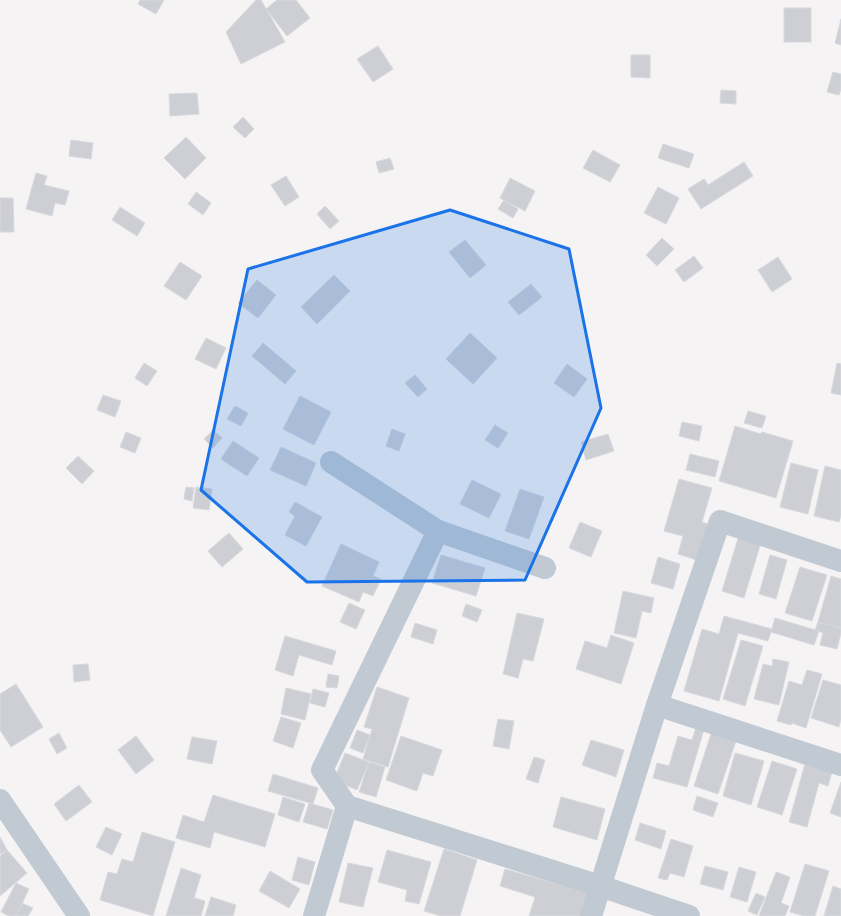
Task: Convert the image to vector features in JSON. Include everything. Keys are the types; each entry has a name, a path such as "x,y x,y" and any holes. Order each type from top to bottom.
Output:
{"street":[{"path":"331,462 438,530 545,568"},
{"path":"591,916 657,705 720,520 841,561"},
{"path":"438,530 322,770 347,806 600,886 689,916"},
{"path":"657,705 841,765"},
{"path":"0,800 79,916"},
{"path":"314,916 347,806"}],"highlighted area":[{"path":"450,210 569,249 601,408 525,580 307,582 201,490 248,269"}],"building":[{"path":"140,0 164,0 156,14 138,4"},
{"path":"256,0 261,0 285,42 241,64 226,32"},
{"path":"277,0 296,0 310,18 287,36 266,9"},
{"path":"784,8 811,8 811,42 784,42"},
{"path":"841,19 841,45 835,43"},
{"path":"378,46 393,69 373,82 357,59"},
{"path":"631,55 650,55 650,78 631,77"},
{"path":"833,72 841,74 841,89 839,95 827,92"},
{"path":"721,90 736,91 736,104 720,103"},
{"path":"197,93 199,114 170,116 169,94"},
{"path":"243,117 254,129 245,138 233,127"},
{"path":"186,137 206,158 185,179 164,158"},
{"path":"71,140 93,143 91,159 69,156"},
{"path":"663,144 694,154 689,168 658,158"},
{"path":"593,150 620,165 610,182 583,168"},
{"path":"390,158 394,169 379,173 376,162"},
{"path":"744,162 753,176 701,209 688,189 704,179 708,185"},
{"path":"36,173 47,176 44,185 69,191 65,205 55,203 52,216 26,209"},
{"path":"286,176 299,197 285,206 271,185"},
{"path":"510,178 535,191 525,211 500,198"},
{"path":"658,187 679,198 666,224 644,213"},
{"path":"196,192 211,203 203,215 188,204"},
{"path":"0,198 13,198 14,232 0,232"},
{"path":"504,200 518,209 513,218 498,209"},
{"path":"325,206 339,221 330,229 317,214"},
{"path":"120,207 145,223 137,236 112,220"},
{"path":"662,238 674,249 657,266 646,255"},
{"path":"465,240 486,265 470,278 449,252"},
{"path":"694,256 703,268 684,282 675,270"},
{"path":"778,257 792,279 772,292 758,270"},
{"path":"180,262 202,276 186,300 164,286"},
{"path":"334,275 350,291 317,324 301,307"},
{"path":"257,280 276,295 258,318 238,303"},
{"path":"531,284 542,297 519,315 508,302"},
{"path":"470,333 497,358 473,384 446,359"},
{"path":"206,338 226,348 216,369 195,359"},
{"path":"263,343 296,371 285,384 252,356"},
{"path":"144,363 157,371 147,386 135,378"},
{"path":"837,363 841,364 841,395 831,393"},
{"path":"567,364 587,379 574,397 554,383"},
{"path":"415,375 427,389 418,397 405,383"},
{"path":"103,395 121,401 115,417 97,410"},
{"path":"300,396 331,412 314,445 283,429"},
{"path":"235,406 248,413 241,426 227,419"},
{"path":"748,411 766,416 762,428 744,423"},
{"path":"682,422 702,426 699,441 679,436"},
{"path":"495,425 508,433 498,448 485,440"},
{"path":"735,426 761,434 762,432 793,441 776,498 719,481"},
{"path":"392,429 405,434 399,451 386,446"},
{"path":"213,430 222,438 213,448 204,439"},
{"path":"126,432 141,438 135,453 120,447"},
{"path":"608,434 614,451 586,460 581,442"},
{"path":"233,441 259,458 247,476 221,459"},
{"path":"281,447 316,463 306,486 270,470"},
{"path":"690,454 719,461 715,477 686,470"},
{"path":"78,456 94,471 82,484 66,468"},
{"path":"791,463 818,470 808,514 780,507"},
{"path":"825,466 841,470 841,515 839,522 814,516"},
{"path":"679,479 712,488 702,522 710,525 700,561 678,554 683,536 664,531"},
{"path":"472,480 501,494 489,518 460,504"},
{"path":"186,487 194,488 192,501 184,499"},
{"path":"196,487 212,489 209,510 193,508"},
{"path":"520,489 544,497 529,539 505,531"},
{"path":"295,502 322,517 306,546 285,535 295,516 289,512"},
{"path":"580,522 602,531 591,557 569,548"},
{"path":"740,532 762,539 744,598 722,591"},
{"path":"229,533 243,549 222,567 208,551"},
{"path":"341,544 379,562 373,576 381,579 373,596 363,592 359,602 322,586"},
{"path":"441,555 485,568 476,596 432,583"},
{"path":"770,555 787,560 776,599 759,594"},
{"path":"658,557 680,564 673,589 651,583"},
{"path":"800,567 827,575 812,621 785,613"},
{"path":"831,576 841,579 841,628 818,622"},
{"path":"623,591 654,598 651,613 642,611 636,638 614,633"},
{"path":"349,603 365,610 356,629 340,622"},
{"path":"466,604 482,610 477,622 462,616"},
{"path":"517,613 544,619 533,661 523,659 518,678 503,674"},
{"path":"724,616 772,629 768,641 738,633 719,701 684,691 702,629 719,634"},
{"path":"775,618 819,631 814,645 771,632"},
{"path":"818,622 841,628 837,649 820,645 823,633 815,630"},
{"path":"415,623 437,630 433,644 411,637"},
{"path":"611,635 634,643 621,684 576,669 585,641 607,648"},
{"path":"285,636 336,651 332,665 299,655 293,676 275,670"},
{"path":"741,640 763,646 745,706 723,699"},
{"path":"773,659 789,662 779,705 754,699 763,664 772,666"},
{"path":"88,664 90,680 74,682 73,665"},
{"path":"807,670 822,674 806,728 792,723 791,725 777,721 789,681 802,685"},
{"path":"328,674 339,676 337,688 326,687"},
{"path":"823,680 841,685 841,719 839,727 811,718"},
{"path":"16,684 43,727 11,747 0,730 0,694"},
{"path":"377,687 409,698 388,767 363,759 372,729 364,727"},
{"path":"286,688 311,694 305,720 281,714"},
{"path":"313,689 329,693 325,707 310,703"},
{"path":"281,717 301,723 293,748 273,741"},
{"path":"498,719 514,721 509,749 493,746"},
{"path":"697,724 705,726 687,787 653,778 657,763 669,766 678,736 692,740"},
{"path":"357,730 370,735 363,753 350,748"},
{"path":"712,731 737,738 718,794 694,786"},
{"path":"59,733 67,748 57,754 49,739"},
{"path":"136,736 154,760 136,774 118,750"},
{"path":"401,736 442,750 433,776 423,773 417,791 386,780"},
{"path":"192,737 217,741 212,764 187,759"},
{"path":"591,740 624,750 616,777 582,765"},
{"path":"345,753 369,762 357,790 334,780"},
{"path":"735,753 764,761 751,805 723,796"},
{"path":"534,757 545,760 538,783 526,779"},
{"path":"806,760 833,768 828,786 819,783 807,827 789,822"},
{"path":"772,761 797,769 782,815 757,807"},
{"path":"369,762 385,767 376,797 359,792"},
{"path":"273,774 318,788 313,804 268,791"},
{"path":"841,782 841,817 830,813"},
{"path":"79,785 92,802 66,821 54,804"},
{"path":"213,795 275,814 265,847 214,832 210,848 176,838 183,815 204,822"},
{"path":"697,796 718,803 713,817 693,810"},
{"path":"283,797 305,804 299,822 278,815"},
{"path":"561,797 605,809 597,840 553,827"},
{"path":"309,803 333,810 327,829 303,822"},
{"path":"640,823 666,831 661,849 635,840"},
{"path":"106,827 122,834 112,855 96,847"},
{"path":"142,832 175,842 153,916 100,900 108,872 117,874 122,859 133,862"},
{"path":"0,837 7,850 0,854"},
{"path":"671,839 693,846 684,877 670,873 667,880 658,878"},
{"path":"444,849 477,860 460,916 441,916 424,911"},
{"path":"7,850 27,873 0,896 0,856"},
{"path":"387,850 431,862 419,904 405,901 407,890 378,882"},
{"path":"298,857 315,862 309,885 292,880"},
{"path":"348,863 373,868 363,907 339,902"},
{"path":"805,864 829,871 815,916 804,916 790,912"},
{"path":"705,866 728,872 723,890 700,884"},
{"path":"739,867 756,872 747,902 730,897"},
{"path":"181,868 201,875 194,898 205,901 201,916 166,916"},
{"path":"505,869 588,893 581,916 529,916 535,897 500,886"},
{"path":"270,871 300,889 289,908 259,891"},
{"path":"776,872 790,877 781,903 789,906 785,916 759,916"},
{"path":"16,883 29,889 16,916 9,916 1,912"},
{"path":"833,886 841,889 841,916 824,916"},
{"path":"756,893 765,897 757,915 748,911"},
{"path":"211,897 236,905 233,916 205,916"},
{"path":"22,903 33,908 28,916 16,916"}]}
